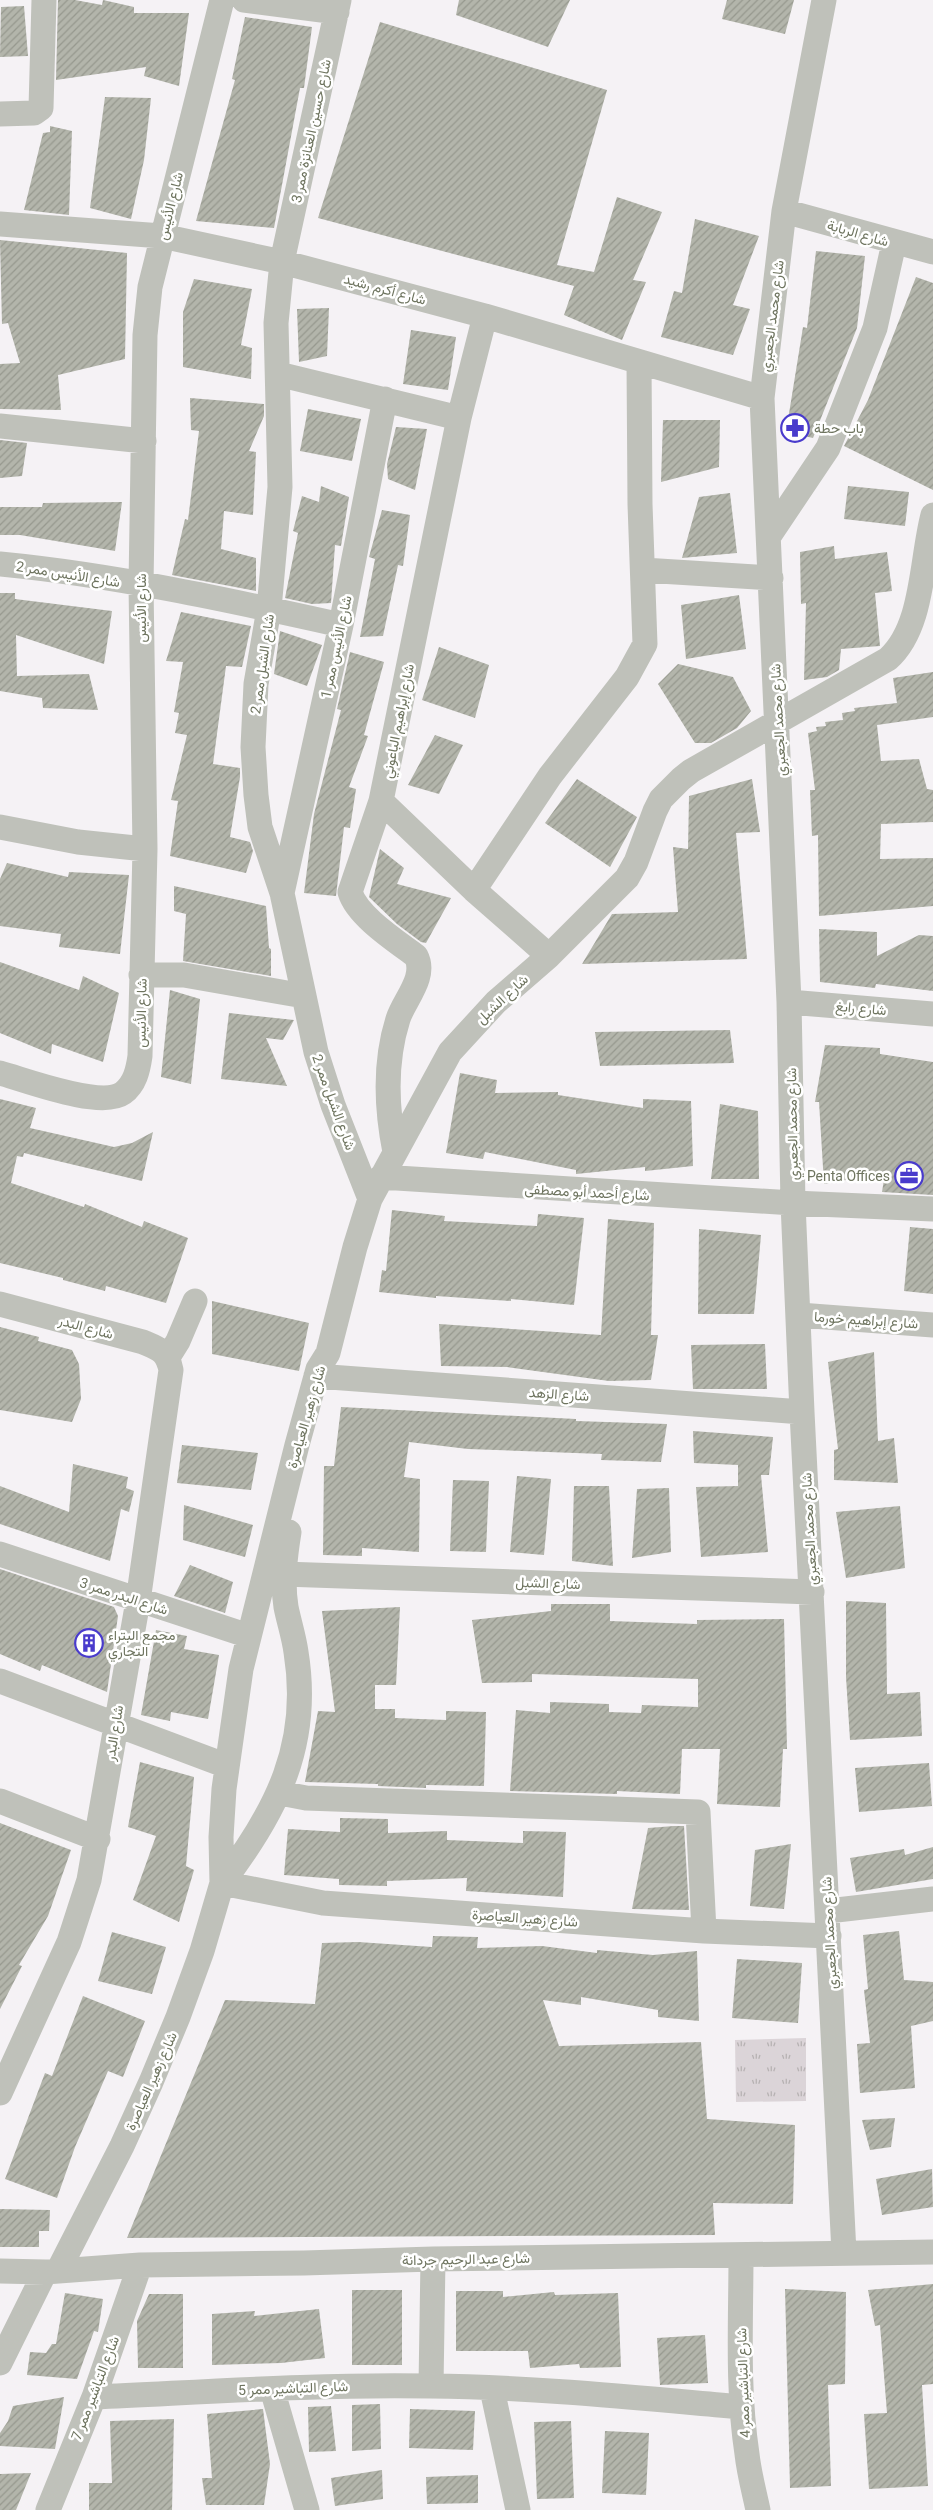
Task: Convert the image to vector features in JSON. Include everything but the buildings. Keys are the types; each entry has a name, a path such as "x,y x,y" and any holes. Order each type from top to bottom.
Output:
{"street":[{"path":"0,114 34,113 41,108 44,0"},
{"name":"شارع الأنيس","path":"0,1073 95,1098 111,1099 122,1094 132,1084 139,1063 145,849 141,585 145,335 150,286 222,0"},
{"path":"244,0 338,6"},
{"name":"شارع محمد الجعبري","path":"824,0 784,211 762,398 778,723 789,1002 793,1204 802,1412 844,2253"},
{"name":"شارع حسين العنانزة ممر 3","path":"282,262 338,6"},
{"name":"شارع الربابة","path":"784,211 894,243 933,252"},
{"name":"شارع أكرم رشيد","path":"0,224 162,236 282,262 484,316 762,398"},
{"path":"768,536 828,448 875,328 894,243"},
{"name":"شارع الشبل ممر 2","path":"282,262 276,323 280,487 269,609 256,684 253,747 260,827 282,893 324,1081 376,1188"},
{"name":"شارع إبراهيم الباعوني","path":"395,1152 387,1101 390,1049 398,1017 418,975 419,962 416,956 353,903 350,892 382,800 459,418 484,316"},
{"path":"474,890 550,776 628,677 645,644 638,362"},
{"path":"278,374 459,418"},
{"name":"شارع الأنيس ممر 1","path":"282,893 341,625 385,399"},
{"path":"0,426 144,442"},
{"name":"شارع الشبل","path":"328,1353 355,1247 376,1188 450,1052 496,1002 549,956 627,878 636,862 655,811 669,790 692,771 888,659 898,650 908,632 914,614 933,515"},
{"name":"شارع الأنيس ممر 2","path":"0,564 141,585 269,609 341,625"},
{"path":"643,570 770,578"},
{"path":"382,800 474,890 549,956"},
{"path":"0,827 78,842 145,849"},
{"path":"142,975 184,975 304,996"},
{"name":"شارع رابغ","path":"789,1002 933,1014"},
{"name":"شارع أحمد أبو مصطفى","path":"376,1188 933,1209"},
{"path":"168,1357 178,1341 196,1301"},
{"name":"شارع البدر","path":"0,1304 143,1342 158,1348 168,1357 171,1370 138,1601 115,1725 98,1839 89,1880 69,1942 10,2044 0,2093"},
{"name":"شارع إبراهيم خورما","path":"799,1316 933,1325"},
{"name":"شارع زهير العياصرة","path":"0,2363 51,2271 95,2201 151,2082 202,1952 222,1883 222,1813 235,1701 249,1636 288,1506 328,1353"},
{"name":"شارع الزهد","path":"322,1377 802,1412"},
{"name":"شارع زهير العياصرة","path":"222,1883 254,1840 280,1793 295,1747 300,1698 296,1650 286,1609 283,1574 290,1530 288,1506"},
{"name":"شارع البدر ممر 3","path":"0,1554 249,1636"},
{"name":"شارع الشبل","path":"283,1574 812,1592"},
{"path":"0,1681 227,1766"},
{"path":"280,1793 306,1798 698,1812 704,1930"},
{"path":"0,1802 98,1839"},
{"name":"شارع زهير العياصرة","path":"222,1883 323,1903 704,1930 829,1936"},
{"path":"828,1911 933,1899"},
{"name":"شارع عبد الرحيم جردانة","path":"0,2271 51,2271 140,2265 304,2264 433,2259 933,2252"},
{"name":"شارع التباشير ممر 4","path":"741,2255 740,2355 742,2407 747,2454 758,2510"},
{"path":"431,2386 433,2259"},
{"name":"شارع التباشير ممر 7","path":"48,2510 94,2397 140,2265"},
{"name":"شارع التباشير ممر 5","path":"94,2397 272,2389 431,2386 613,2395 742,2407"},
{"path":"272,2389 306,2510"},
{"path":"492,2389 518,2510"}],"green space":[{"path":"806,2038 806,2101 736,2102 735,2040"}],"place":[{"name":"باب حطة","path":"795,428"},
{"name":"Penta Offices","path":"909,1176"},
{"name":"مجمع البتراء التجاري","path":"89,1643"}]}
